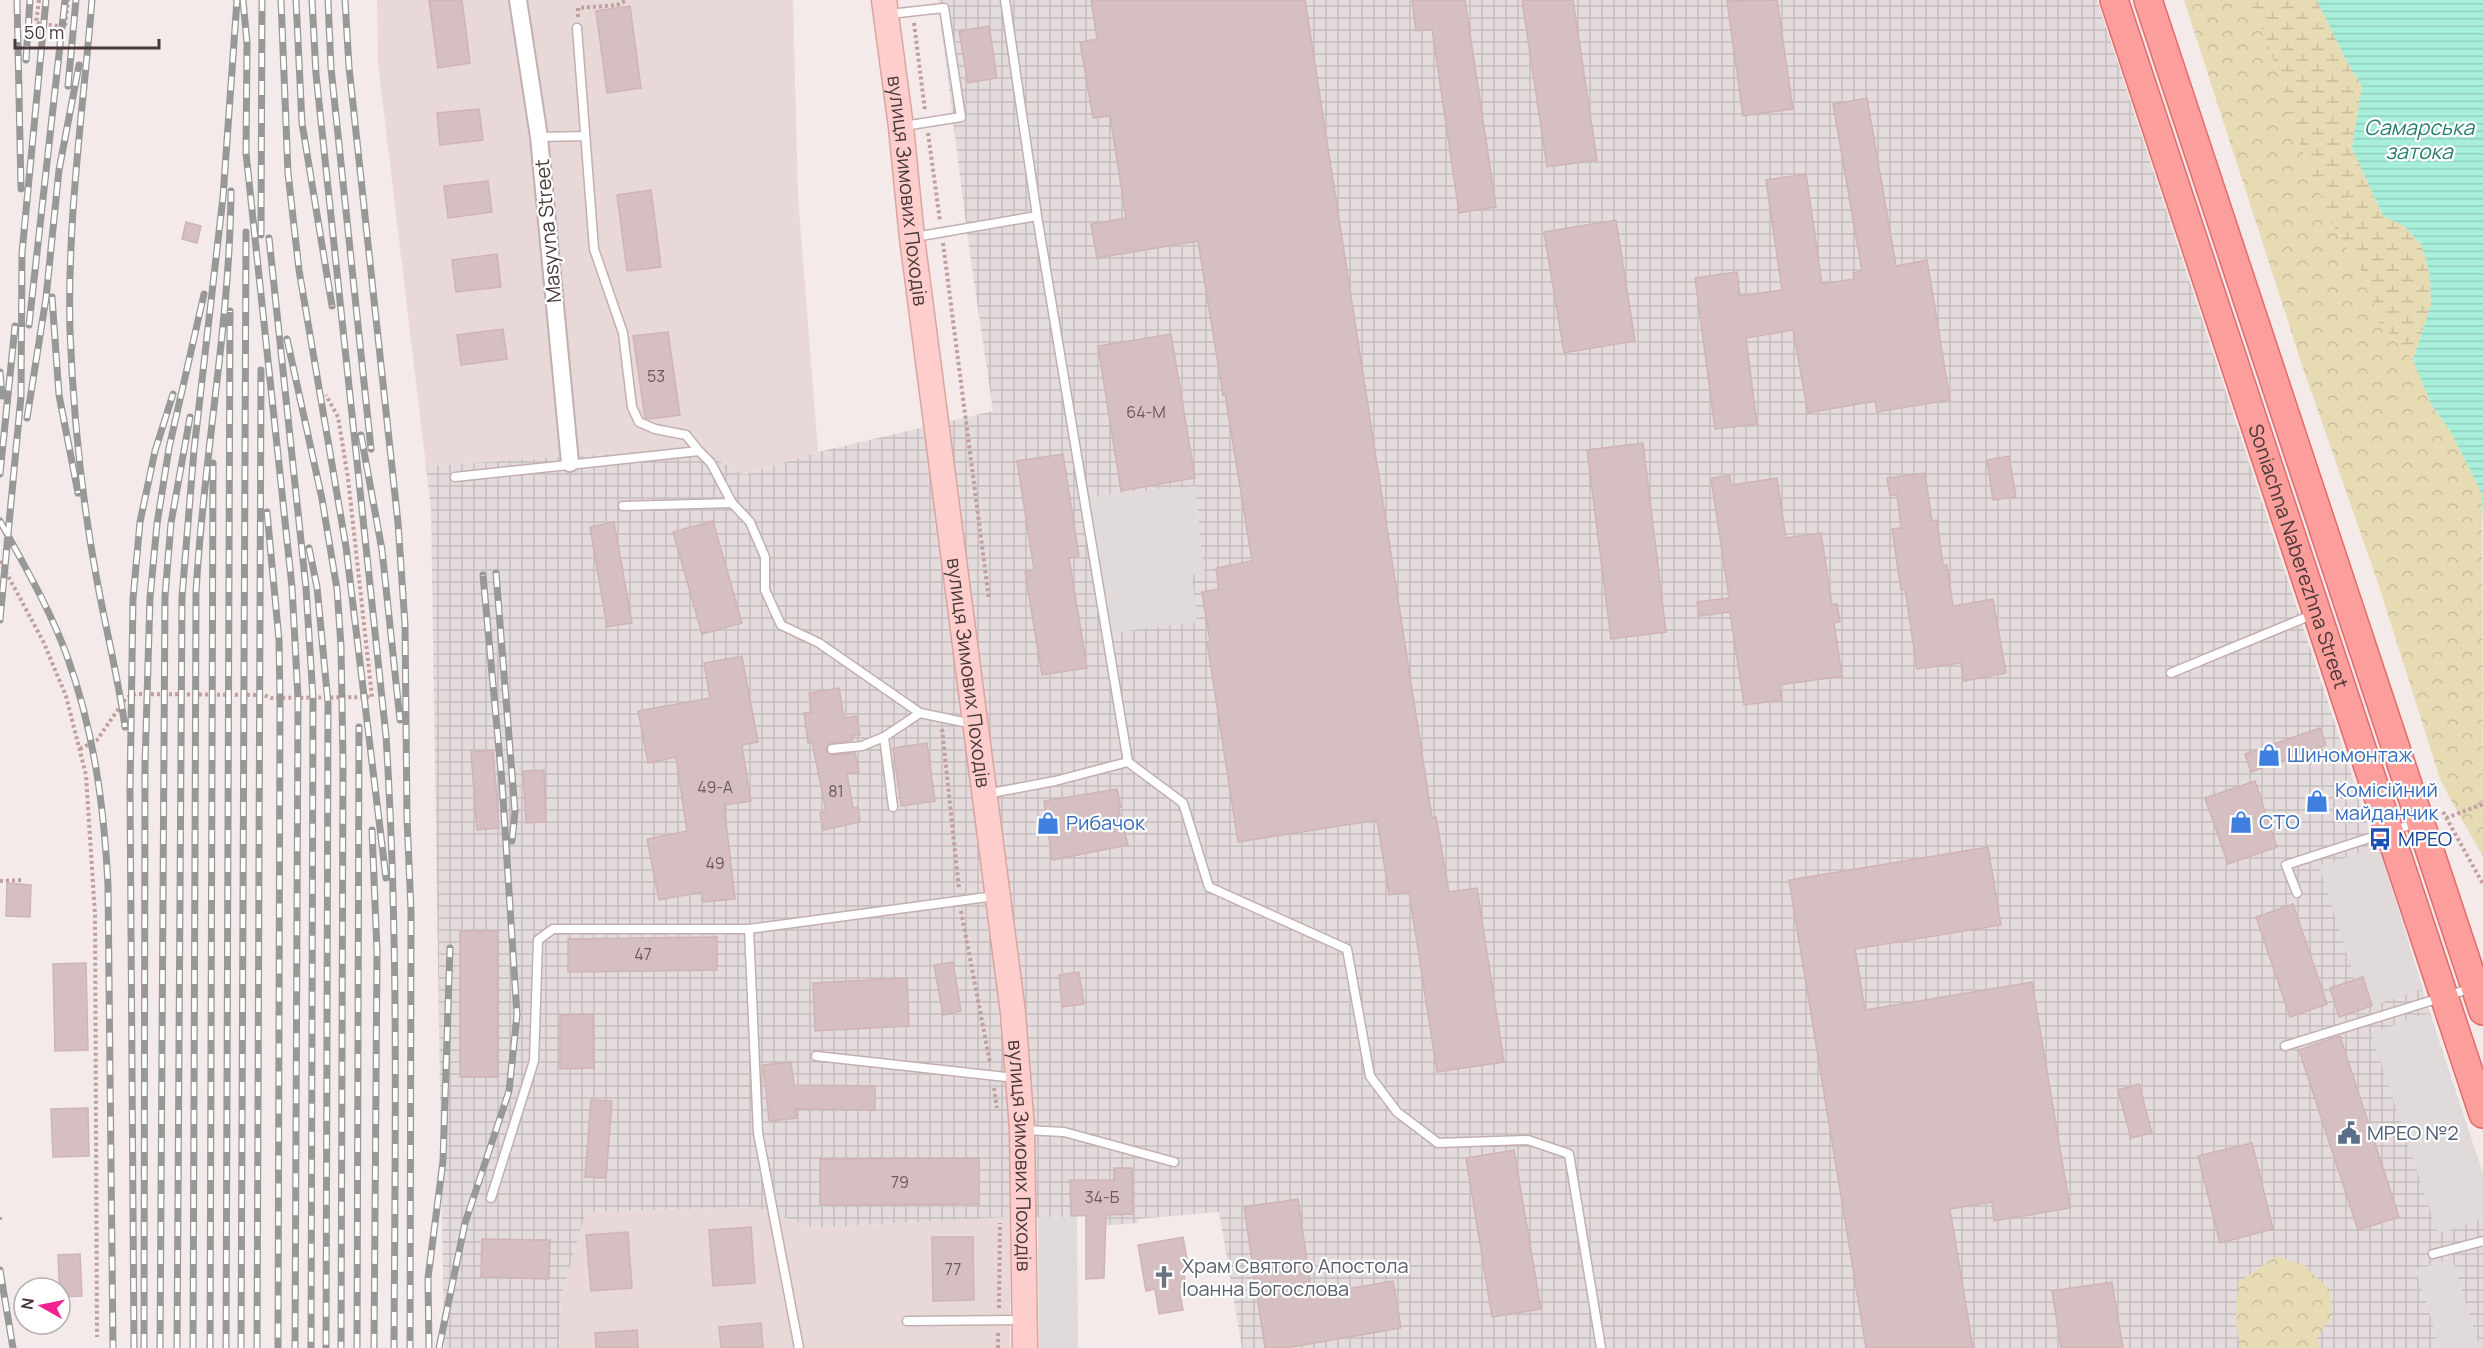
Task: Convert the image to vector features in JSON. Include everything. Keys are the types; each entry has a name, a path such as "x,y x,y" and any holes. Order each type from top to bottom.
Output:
{"main road":[{"name":"Soniachna Naberezhna Street","path":"2114,0 2483,1114"},
{"name":"Soniachna Naberezhna Street","path":"2148,0 2429,822 2479,999"},
{"name":"вулиця Зимових Походів","path":"885,7 901,127 912,238 1013,1012 1022,1129 1025,1348"}],"street":[{"name":"Masyvna Street","path":"518,0 539,137 570,464"}],"lane":[{"path":"1005,0 1037,216 1128,762 1183,803 1209,887 1347,949 1370,1076 1398,1112 1438,1143 1528,1140 1569,1154 1601,1348"},
{"path":"885,7 912,10 944,8 962,117 901,127"},
{"path":"577,28 594,249 623,333 632,408 639,422 655,429 686,435 711,463 732,502 750,522 765,557 765,590 781,625 819,643 920,713 975,725"},
{"path":"539,137 585,136"},
{"path":"912,238 1037,216"},
{"path":"455,477 699,451"},
{"path":"623,506 732,502"},
{"path":"2171,673 2317,613"},
{"path":"832,749 862,746 884,737 920,713"},
{"path":"884,737 893,807"},
{"path":"985,794 1055,781 1128,762"},
{"path":"2297,893 2286,865 2388,832 2429,822"},
{"path":"491,1198 534,1061 538,940 553,929 750,929 999,896"},
{"path":"750,929 758,1133 799,1348"},
{"path":"2285,1046 2444,997 2479,999"},
{"path":"816,1056 1018,1078"},
{"path":"1022,1129 1064,1131 1174,1162"},
{"path":"2433,1254 2483,1241"},
{"path":"908,1321 1025,1320"}],"path":[{"path":"39,0 36,24 65,27 68,0"},
{"path":"577,28 578,8 617,5 627,0"},
{"path":"912,10 989,600"},
{"path":"80,748 97,740 126,698 135,694 259,695 271,698 372,697 348,478 338,417 326,395"},
{"path":"0,561 44,640 66,696 86,775 95,915 97,1337"},
{"path":"941,719 965,945 993,1076 998,1118"},
{"path":"2483,804 2429,822 2483,884"},
{"path":"0,881 21,880"},
{"path":"998,1348 1000,1218"}],"shaded area":[{"path":"377,0 793,0 798,197 818,452 742,475 698,448 426,466 378,63"},
{"path":"938,0 2097,0 2483,1174 2483,1348 1242,1348 1219,1212 1139,1219 1138,1223 1099,1226 1098,1217 1010,1217 813,1228 754,1207 586,1212 561,1298 559,1348 444,1348 431,510 426,466 698,448 743,475 818,452 993,411 968,240"},
{"path":"1195,486 1204,574 1192,574 1197,622 1109,633 1089,496"},
{"path":"2379,847 2423,989 2372,1006 2355,980 2319,866"},
{"path":"2429,1013 2483,1174 2483,1219 2438,1234 2371,1033"},
{"path":"754,1207 813,1228 1010,1217 1010,1348 559,1348 561,1298 586,1212"},
{"path":"1038,1217 1077,1217 1078,1348 1039,1348"},
{"path":"2452,1258 2480,1348 2440,1348 2416,1270"}],"green space":[{"path":"2184,0 2248,0 2267,40 2300,145 2333,225 2368,282 2379,322 2413,360 2431,404 2451,432 2482,494 2483,857 2441,782 2377,580 2303,368"},
{"path":"2248,0 2317,0 2346,60 2362,86 2352,148 2383,216 2404,226 2421,244 2430,274 2431,305 2413,360 2379,322 2368,282 2333,225 2300,145 2267,40"},
{"path":"2276,1256 2304,1265 2330,1290 2332,1316 2317,1337 2320,1348 2240,1348 2236,1322 2238,1283"}],"water":[{"name":"Самарська затока","path":"2317,0 2483,0 2483,524 2482,494 2451,432 2431,404 2413,360 2431,305 2430,274 2421,244 2404,226 2383,216 2352,148 2362,86 2346,60"}],"building":[{"path":"429,0 462,0 470,63 438,68"},
{"path":"1091,0 1305,0 1432,818 1436,817 1449,892 1477,888 1504,1062 1437,1072 1409,892 1389,895 1377,820 1238,842 1207,642 1210,641 1202,592 1219,589 1216,568 1252,561 1225,394 1223,395 1198,241 1097,258 1091,224 1126,218 1110,116 1093,118 1080,42 1097,39"},
{"path":"1412,0 1465,0 1496,207 1459,213 1432,29 1416,31"},
{"path":"1522,0 1573,0 1597,160 1547,167"},
{"path":"1777,0 1793,109 1743,116 1727,1"},
{"path":"630,6 641,88 607,93 596,11"},
{"path":"989,26 997,78 968,83 959,31"},
{"path":"1867,98 1896,266 1927,260 1950,400 1877,412 1875,401 1808,413 1793,330 1746,338 1757,424 1715,429 1695,278 1737,272 1740,296 1782,290 1766,180 1806,174 1822,284 1854,279 1853,273 1862,271 1833,104"},
{"path":"479,109 483,140 440,145 437,113"},
{"path":"488,181 492,212 448,218 444,186"},
{"path":"651,190 661,267 627,271 617,195"},
{"path":"1616,220 1635,341 1564,353 1544,232"},
{"path":"186,222 201,226 197,243 182,239"},
{"path":"497,254 501,287 456,292 452,260"},
{"path":"503,329 507,359 461,365 457,335"},
{"path":"668,332 680,415 649,419 645,418 633,336"},
{"path":"1171,334 1195,478 1121,491 1098,346"},
{"path":"1643,443 1666,632 1611,639 1587,450"},
{"path":"1063,454 1079,556 1069,558 1087,668 1042,675 1025,572 1034,570 1017,461"},
{"path":"2009,456 2016,497 1993,500 1987,460"},
{"path":"1925,473 1932,521 1937,520 1943,565 1947,565 1953,606 1993,599 2006,673 1964,681 1961,663 1917,669 1905,589 1901,590 1892,529 1901,528 1897,495 1890,496 1887,478"},
{"path":"1730,475 1731,485 1777,478 1786,538 1821,533 1832,605 1837,604 1840,622 1834,623 1842,676 1779,685 1782,700 1744,705 1730,612 1699,616 1697,602 1729,598 1711,478"},
{"path":"713,521 742,623 702,634 673,532"},
{"path":"614,522 632,623 607,627 590,527"},
{"path":"742,656 758,742 742,745 751,801 724,805 735,899 703,902 702,892 659,900 647,839 687,831 676,757 648,763 638,711 710,698 704,663"},
{"path":"839,688 844,718 857,716 860,735 852,736 853,740 829,744 826,750 832,755 855,753 859,772 847,774 853,808 858,807 860,822 823,830 820,813 826,811 812,742 808,743 804,713 812,712 809,693"},
{"path":"2320,728 2326,745 2251,772 2245,754"},
{"path":"927,743 935,801 901,806 893,748"},
{"path":"493,750 499,828 477,830 471,752"},
{"path":"544,770 546,822 526,823 523,771"},
{"name":"СТО","path":"2255,781 2277,847 2228,864 2205,798"},
{"path":"1117,789 1121,807 1118,807 1128,845 1052,860 1044,801"},
{"path":"1988,847 2001,925 1855,949 1865,1010 2032,982 2070,1208 1994,1221 1992,1202 1950,1209 1973,1348 1866,1348 1789,880"},
{"path":"7,883 31,885 30,917 6,916"},
{"path":"2293,904 2327,1004 2290,1017 2256,917"},
{"path":"460,931 498,931 498,1077 460,1077"},
{"path":"717,937 717,970 568,972 568,939"},
{"path":"953,962 961,1011 943,1015 934,965"},
{"path":"86,963 88,1050 55,1051 53,964"},
{"path":"1079,972 1084,1004 1062,1007 1059,975"},
{"path":"2363,977 2372,1006 2339,1017 2330,988"},
{"path":"907,978 909,1026 815,1031 813,983"},
{"path":"593,1014 594,1068 560,1069 560,1015"},
{"name":"МРЕО №2","path":"2340,1036 2399,1217 2358,1230 2299,1050"},
{"path":"791,1062 794,1085 875,1086 875,1110 796,1109 797,1118 769,1121 763,1065"},
{"path":"2139,1084 2152,1133 2131,1138 2118,1090"},
{"path":"591,1100 612,1101 606,1178 585,1177"},
{"path":"88,1108 89,1156 53,1157 51,1109"},
{"path":"2252,1143 2273,1229 2220,1243 2198,1156"},
{"path":"1514,1150 1541,1309 1492,1317 1466,1158"},
{"path":"979,1158 979,1204 820,1205 820,1159"},
{"path":"1114,1168 1132,1168 1133,1214 1106,1215 1104,1278 1086,1279 1086,1215 1071,1216 1070,1180 1114,1180"},
{"path":"1298,1199 1312,1295 1393,1281 1401,1328 1286,1348 1265,1348 1244,1207"},
{"path":"751,1227 755,1283 713,1286 709,1230"},
{"path":"628,1232 632,1288 591,1291 586,1235"},
{"path":"932,1237 973,1237 974,1300 933,1301"},
{"name":"Храм Святого Апостола Іоанна Богослова","path":"1183,1237 1188,1266 1183,1267 1186,1287 1179,1288 1183,1310 1159,1314 1155,1289 1146,1291 1138,1245"},
{"path":"482,1239 550,1240 549,1279 481,1277"},
{"path":"80,1254 82,1296 72,1296 72,1276 59,1276 58,1255"},
{"path":"2112,1282 2123,1348 2061,1348 2052,1291"},
{"path":"761,1323 763,1348 721,1348 719,1327"},
{"path":"637,1330 638,1348 596,1348 595,1333"}],"railway":[{"path":"17,0 21,189"},
{"path":"26,60 30,0"},
{"path":"0,620 21,396 22,253 46,0"},
{"path":"29,325 65,0"},
{"path":"68,86 76,0"},
{"path":"92,0 73,207 70,331 73,391 86,516 125,727"},
{"path":"177,1348 182,597 194,450 223,197 237,0"},
{"path":"243,0 247,43 246,153 292,587 298,698 295,1348"},
{"path":"261,235 262,0"},
{"path":"281,0 288,173 299,270 346,547 386,878"},
{"path":"296,0 302,123 332,306"},
{"path":"312,0 316,74 386,736 395,966 394,1348"},
{"path":"328,0 331,68 371,449"},
{"path":"345,0 349,67 398,523 405,625 407,818 411,911 410,1348"},
{"path":"27,418 46,298 59,170 79,65"},
{"path":"193,1348 196,593 204,492 226,292 231,191"},
{"path":"241,1348 246,232"},
{"path":"269,238 306,588 313,698 311,1348"},
{"path":"144,1348 145,764 150,598 157,524 169,448 204,294"},
{"path":"52,297 59,395 78,493"},
{"path":"226,1348 230,311"},
{"path":"0,474 15,326"},
{"path":"287,339 322,499 337,589 341,646 343,761 341,1348"},
{"path":"257,1348 261,370"},
{"path":"0,372 2,396"},
{"path":"134,1348 130,790 133,599 140,522 155,451 173,394"},
{"path":"160,1348 165,596 171,523 190,417"},
{"path":"361,435 382,550 400,720"},
{"path":"210,1348 213,463"},
{"path":"267,512 279,640 280,698 278,1348"},
{"path":"0,521 45,604 67,656 91,741 104,826 108,885 113,1348"},
{"path":"309,548 317,587 328,703 326,1348"},
{"path":"496,573 515,812 512,841"},
{"path":"439,1348 465,1223 509,1091 517,1015 502,783 483,575"},
{"path":"357,1348 359,727"},
{"path":"372,830 377,951 374,1348"},
{"path":"429,1348 428,1278 443,1161 450,948"},
{"path":"0,1270 13,1348"}],"place":[{"name":"Шиномонтаж","path":"2269,755"},
{"name":"Комісійний майданчик","path":"2317,801"},
{"name":"СТО","path":"2241,822"},
{"name":"Рибачок","path":"1048,823"},
{"name":"МРЕО","path":"2380,839"},
{"name":"МРЕО №2","path":"2349,1133"},
{"name":"Храм Святого Апостола Іоанна Богослова","path":"1164,1277"}]}
